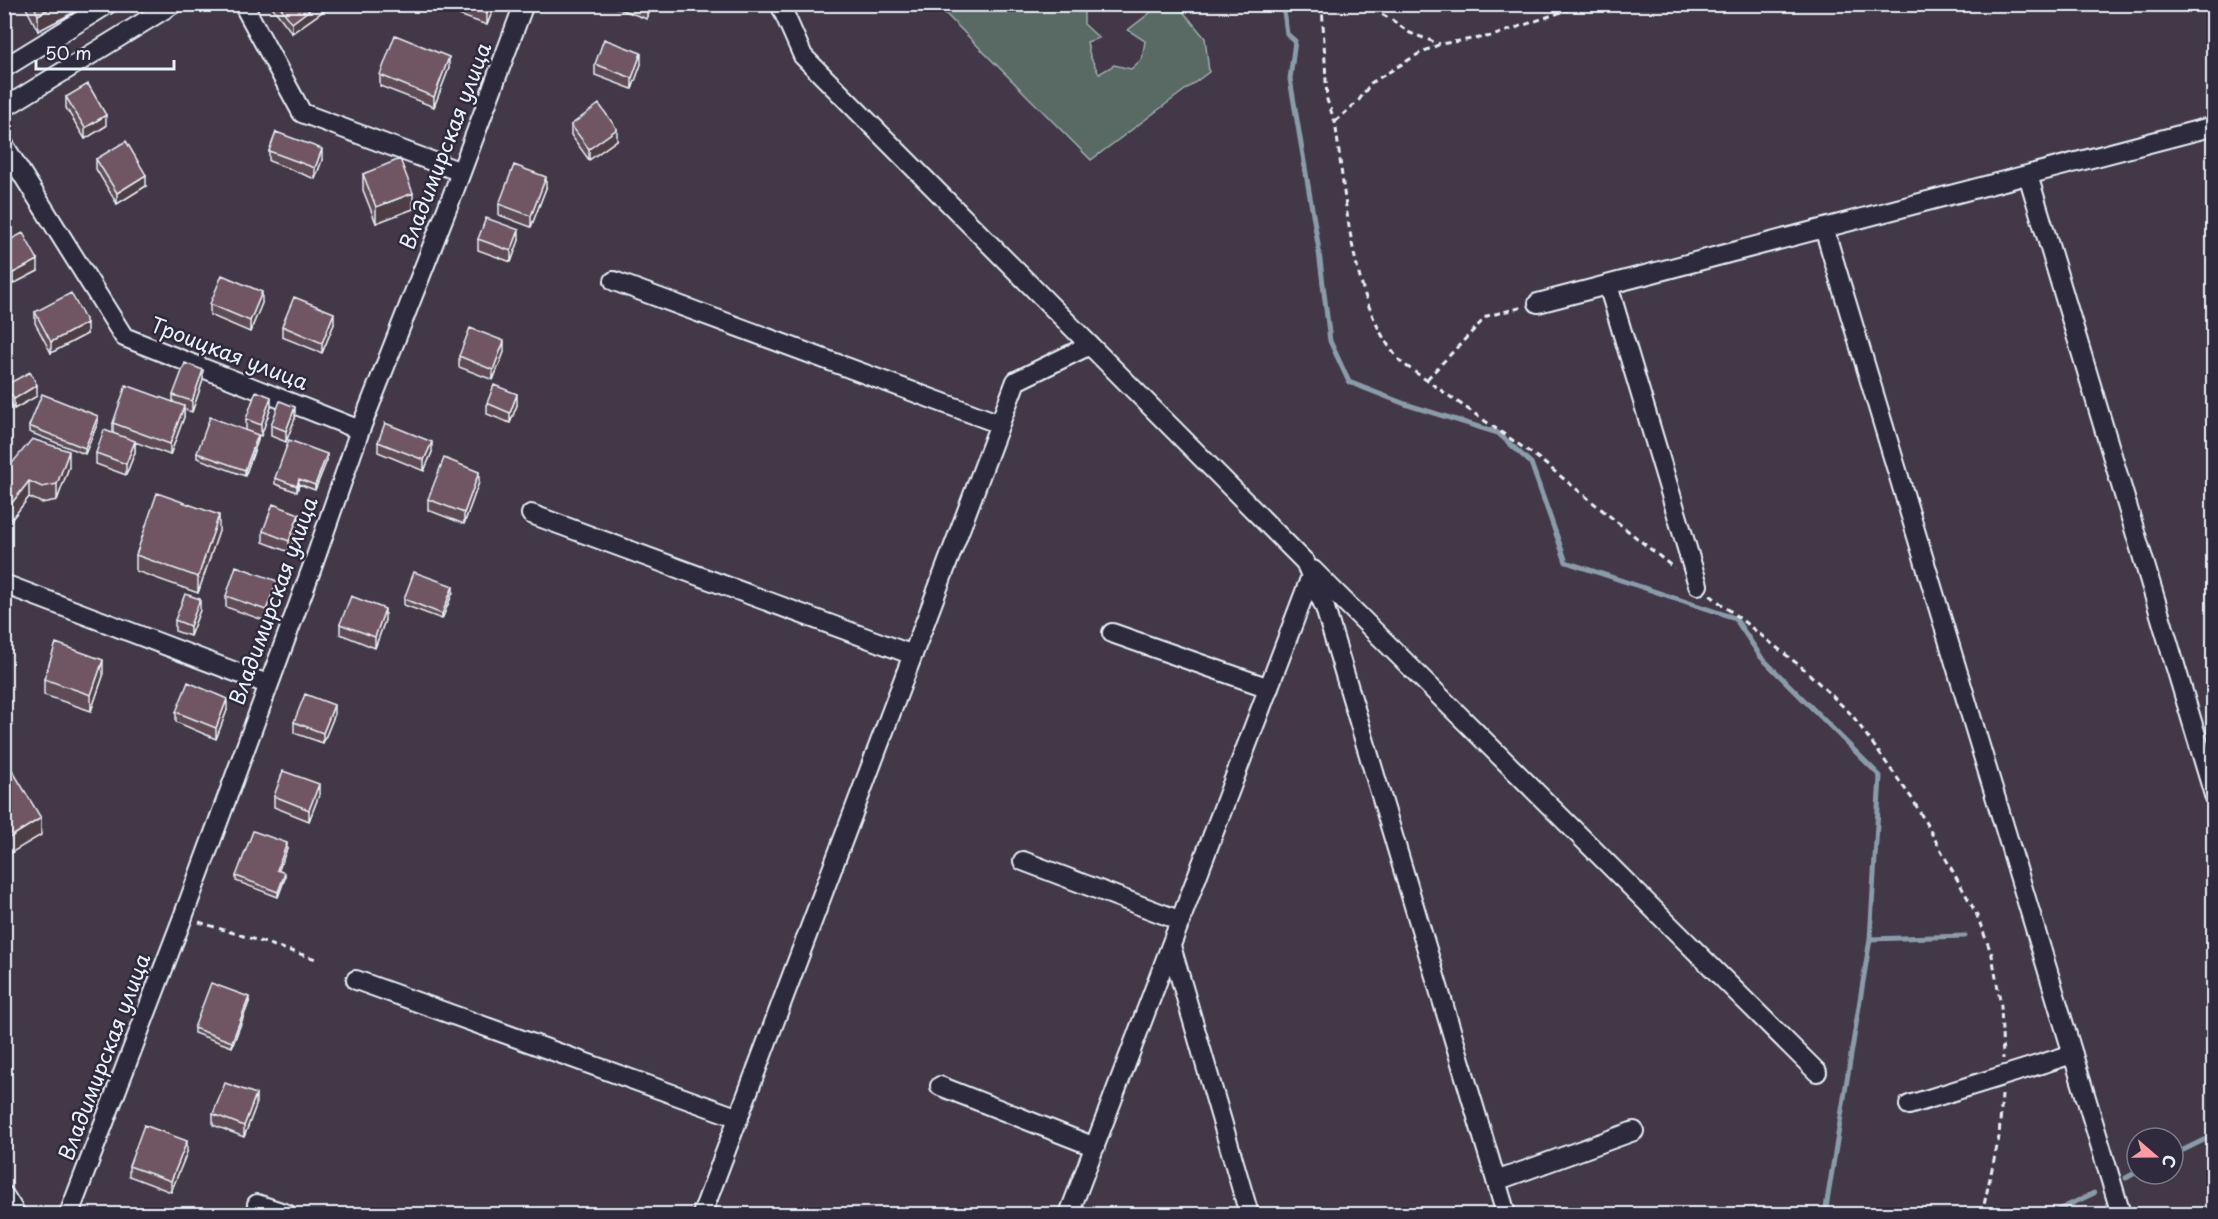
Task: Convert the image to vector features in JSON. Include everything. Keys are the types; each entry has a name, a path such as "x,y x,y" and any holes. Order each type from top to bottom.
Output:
{"street":[{"path":"4,68 108,4"},
{"path":"4,108 173,4"},
{"path":"243,4 302,113 461,172"},
{"name":"Владимирская улица","path":"69,1215 183,917 267,684 313,565 360,430 524,4"},
{"path":"780,4 803,56 1308,569 1817,1072"},
{"path":"1538,303 2214,126"},
{"name":"Троицкая улица","path":"4,144 124,337 360,430"},
{"path":"2028,175 2214,795"},
{"path":"1824,228 2121,1215"},
{"path":"614,281 1000,424"},
{"path":"1608,285 1698,585"},
{"path":"702,1215 1016,381 1090,345"},
{"path":"531,514 913,655"},
{"path":"1070,1215 1269,688 1308,569"},
{"path":"1308,569 1325,608 1506,1215"},
{"path":"4,584 267,684"},
{"path":"1112,633 1269,688"},
{"path":"1023,861 1181,921"},
{"path":"1171,946 1249,1215"},
{"path":"356,980 739,1118"},
{"path":"1909,1105 2073,1054"},
{"path":"940,1086 1095,1147"},
{"path":"1496,1181 1634,1131"},
{"path":"4,1195 16,1215"},
{"path":"257,1204 287,1215"}],"path":[{"path":"1322,4 1327,100 1335,122 1358,267 1374,322 1389,349 1402,363 1538,458 1660,558 1698,585 1804,669 1852,715 1913,800 1976,913 1992,955 2001,1006 2003,1076 1999,1137 1982,1215"},
{"path":"1364,4 1410,33 1440,44"},
{"path":"1335,122 1359,100 1371,83 1420,53 1440,44 1492,36 1585,4"},
{"path":"1427,379 1487,316 1538,303"},
{"path":"183,917 316,959"}],"green space":[{"path":"937,5 1111,5 1097,11 1084,10 1084,24 1099,38 1087,42 1090,56 1099,74 1114,65 1131,69 1142,59 1145,41 1128,30 1155,9 1181,9 1205,38 1209,72 1091,160"}],"building":[{"path":"33,4 57,4 38,15"},
{"path":"278,4 317,4 292,23"},
{"path":"461,4 491,4 487,14"},
{"path":"395,35 449,57 434,97 380,75"},
{"path":"604,39 641,53 632,78 595,64"},
{"path":"88,84 106,115 85,128 66,97"},
{"path":"599,104 617,129 589,149 571,125"},
{"path":"276,132 322,149 315,168 269,151"},
{"path":"126,141 146,175 117,193 96,159"},
{"path":"400,159 413,193 376,207 363,174"},
{"path":"514,165 546,177 531,216 499,204"},
{"path":"486,218 519,230 511,251 478,239"},
{"path":"23,233 38,260 13,273 4,256 4,243"},
{"path":"222,275 262,292 250,321 210,304"},
{"path":"71,293 87,323 51,342 35,312"},
{"path":"294,297 334,313 322,343 282,326"},
{"path":"470,328 504,341 493,370 459,356"},
{"path":"185,363 203,370 192,401 173,395"},
{"path":"30,372 37,385 14,399 6,385"},
{"path":"126,385 184,406 170,444 113,423"},
{"path":"494,385 517,394 510,413 487,403"},
{"path":"256,391 271,397 261,425 246,419"},
{"path":"42,394 98,416 85,448 29,426"},
{"path":"280,401 295,407 286,431 271,425"},
{"path":"210,417 258,435 245,470 197,453"},
{"path":"385,423 432,442 424,460 378,442"},
{"path":"104,430 135,441 126,464 96,453"},
{"path":"32,439 69,451 57,484 42,487 29,481 4,513 4,473"},
{"path":"289,440 327,454 315,485 299,479 297,486 275,478"},
{"path":"444,458 479,472 464,513 428,499"},
{"path":"157,493 219,515 198,577 136,555"},
{"path":"273,504 299,514 289,541 263,531"},
{"path":"236,566 277,581 266,610 226,596"},
{"path":"414,572 453,586 442,614 404,599"},
{"path":"185,594 200,599 190,626 175,620"},
{"path":"351,596 385,609 375,637 340,624"},
{"path":"56,643 103,660 91,695 44,679"},
{"path":"188,682 227,699 216,728 176,712"},
{"path":"305,694 334,705 323,733 294,722"},
{"path":"6,760 41,818 4,841 4,761"},
{"path":"283,771 319,784 309,810 274,796"},
{"path":"253,831 287,843 277,870 285,873 278,892 236,876"},
{"path":"211,983 249,997 232,1042 194,1028"},
{"path":"225,1083 256,1094 244,1126 213,1114"},
{"path":"144,1125 187,1141 171,1181 129,1166"}],"waterway":[{"path":"1283,4 1287,34 1295,41 1290,79 1318,244 1330,341 1349,382 1405,404 1498,433 1531,463 1566,562 1735,618 1761,657 1880,776 1870,939 1965,936"},
{"path":"1825,1214 1870,939"},
{"path":"2185,1149 2214,1135"},
{"path":"2050,1214 2094,1193"}]}
